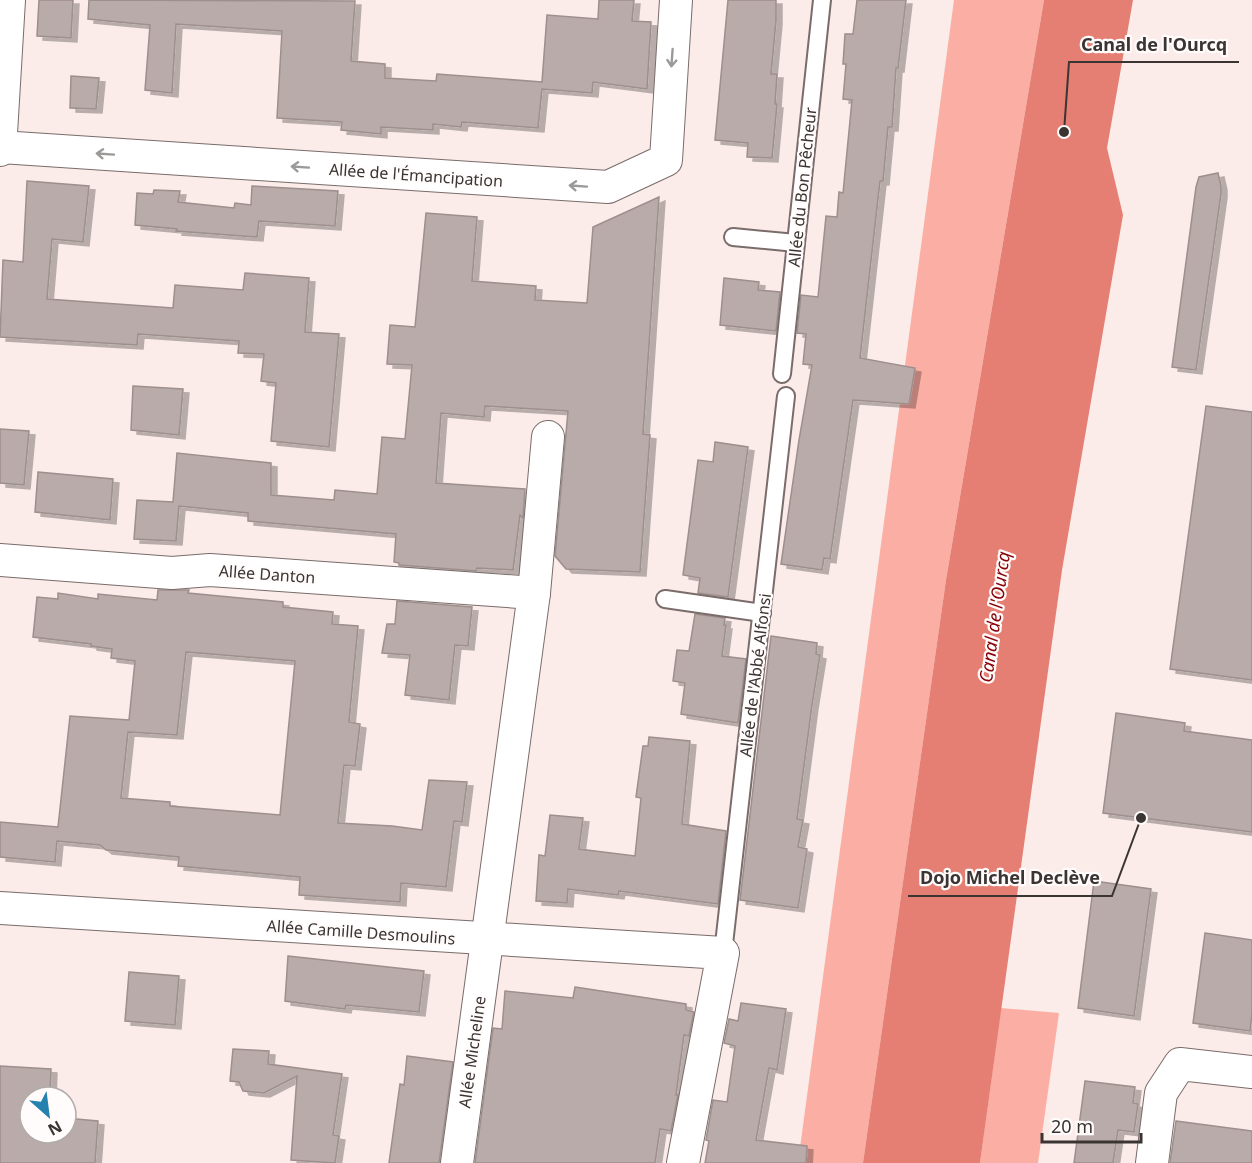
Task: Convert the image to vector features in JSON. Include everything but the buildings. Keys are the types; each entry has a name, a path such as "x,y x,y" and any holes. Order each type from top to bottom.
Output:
{"street":[{"name":"Allée de l'Émancipation","path":"9,0 0,148 608,187 666,160 676,0"},
{"path":"488,940 534,593 548,437"},
{"name":"Allée Danton","path":"0,560 172,573 210,570 534,593"},
{"name":"Allée Camille Desmoulins","path":"0,908 723,953"},
{"name":"Allée Micheline","path":"457,1163 488,940"},
{"path":"683,1163 723,953"},
{"path":"1152,1163 1161,1094 1180,1064 1252,1072"}],"lane":[{"name":"Allée du Bon Pêcheur","path":"782,374 822,0"},
{"path":"733,237 796,243"},
{"name":"Allée de l'Abbé Alfonsi","path":"723,953 786,396"},
{"path":"665,599 762,614"}],"shaded area":[{"path":"954,0 1044,0 946,580 863,1163 798,1163"},
{"path":"1001,1008 1059,1013 1038,1163 980,1163"}],"water":[{"path":"1044,0 1133,0 1107,148 1123,215 1062,570 980,1163 863,1163 946,580"}],"place":[{"name":"Canal de l'Ourcq","path":"1064,132"},
{"name":"Dojo Michel Declève","path":"1141,818"}]}
